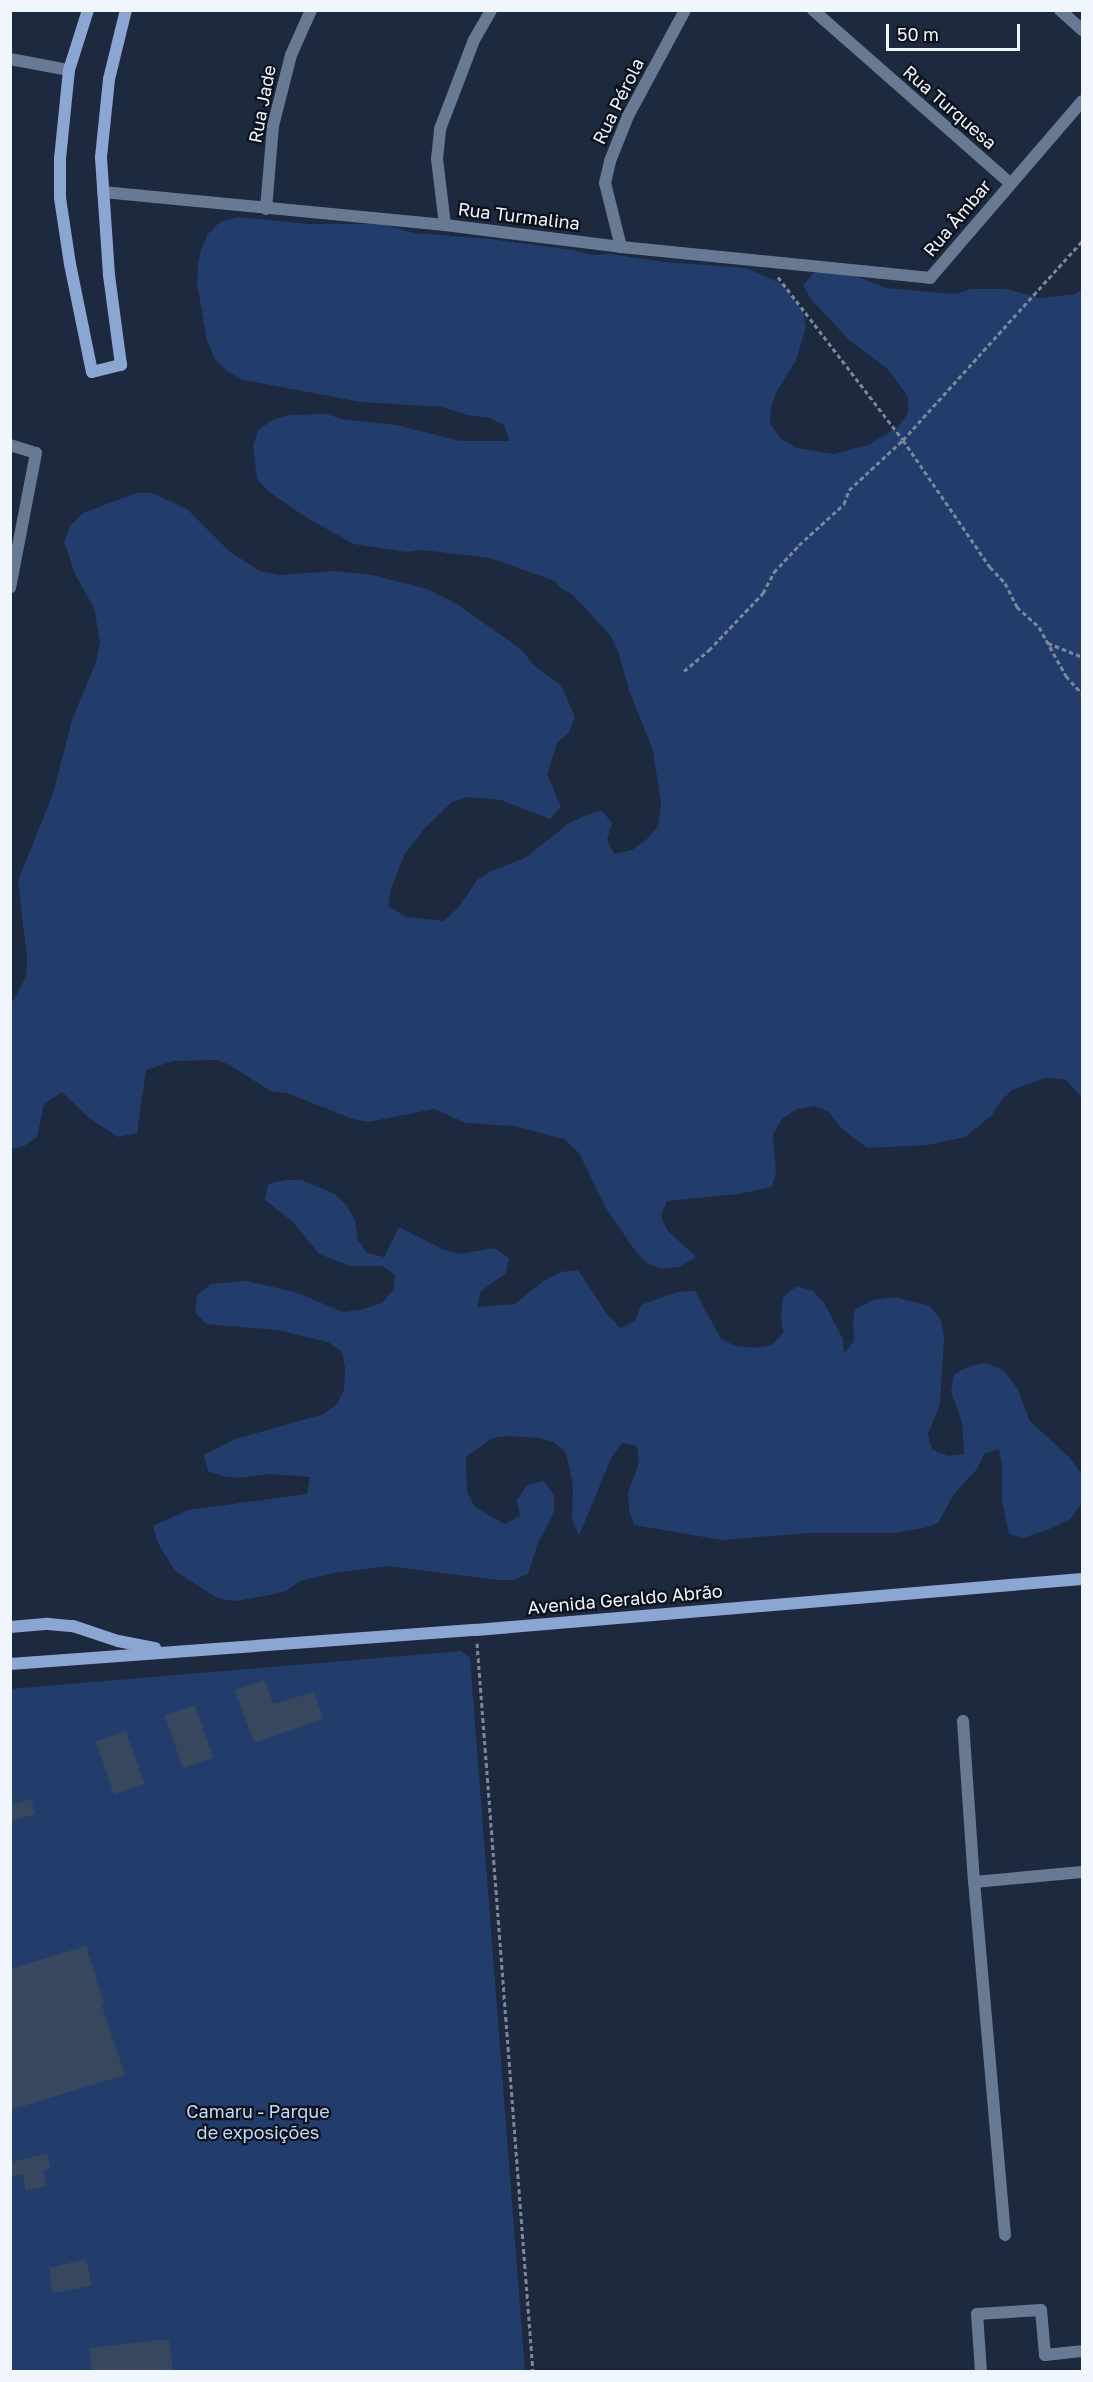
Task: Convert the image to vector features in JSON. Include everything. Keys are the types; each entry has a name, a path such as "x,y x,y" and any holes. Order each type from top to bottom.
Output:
{"main road":[{"path":"88,10 69,70 60,158 60,198 70,264 92,372 121,365 109,275 101,157 109,79 126,10"},
{"name":"Avenida Geraldo Abrão","path":"10,1664 476,1630 1083,1579"},
{"name":"Avenida Geraldo Abrão","path":"10,1628 48,1624 73,1626 118,1641 171,1651"}],"street":[{"name":"Rua Jade","path":"266,209 273,126 291,55 311,10"},
{"path":"445,225 438,167 440,129 474,40 491,10"},
{"name":"Rua Pérola","path":"621,248 605,183 610,161 628,116 685,10"},
{"name":"Rua Turquesa","path":"813,10 1010,183"},
{"path":"1060,10 1083,30"},
{"path":"10,59 69,70"},
{"name":"Rua Âmbar","path":"930,278 1083,101"},
{"name":"Rua Turmalina","path":"103,192 445,225 621,248 930,278"},
{"path":"10,445 36,453 10,588"},
{"path":"963,1721 974,1882 1005,2235"},
{"path":"974,1882 1083,1872"},
{"path":"981,2372 976,2314 1041,2310 1045,2355 1083,2351"}],"path":[{"path":"684,671 709,650 763,593 774,572 844,504 849,490 903,440 1083,241"},
{"path":"766,262 903,440 990,567 1005,583 1017,607 1039,627 1066,676 1083,694"},
{"path":"1047,642 1083,657"},
{"path":"476,1630 533,2372"}],"green space":[{"path":"238,217 308,224 381,224 414,233 490,239 573,250 592,255 611,254 664,262 746,268 782,284 803,311 806,327 796,360 777,391 771,406 770,424 781,439 796,448 834,454 868,445 898,427 908,413 908,397 888,369 849,340 811,299 803,285 814,273 832,270 849,273 885,288 956,294 971,289 1006,289 1040,298 1075,294 1082,289 1082,1098 1065,1079 1045,1078 1012,1090 992,1115 965,1137 928,1145 867,1148 840,1127 829,1112 815,1106 797,1109 781,1120 773,1135 776,1172 772,1187 739,1194 667,1201 661,1216 667,1230 696,1257 680,1267 661,1269 647,1263 636,1252 606,1208 579,1153 564,1139 514,1126 466,1123 434,1109 369,1122 353,1119 287,1093 270,1091 230,1065 217,1060 173,1061 146,1070 137,1133 118,1137 88,1117 62,1092 44,1104 37,1137 24,1146 11,1149 10,1006 26,977 27,958 18,881 53,794 72,720 96,662 100,642 94,608 75,574 64,542 70,526 83,513 136,493 152,493 187,509 229,551 260,571 278,575 335,571 372,575 427,589 457,604 501,635 523,651 533,665 561,685 575,717 569,732 557,743 547,774 561,807 550,819 501,800 468,797 452,802 425,828 405,854 391,888 388,906 406,917 444,921 458,908 477,880 491,871 525,858 568,824 584,816 601,810 612,823 607,840 614,854 632,850 647,839 658,826 661,804 653,750 629,690 619,654 610,635 573,595 559,587 555,581 490,558 422,550 407,552 354,544 307,518 268,491 257,479 253,445 259,429 273,420 290,415 326,414 342,419 396,425 460,441 510,441 504,425 489,418 467,415 443,407 361,402 243,380 227,371 215,359 207,340 197,284 198,266 201,249 208,234 220,222"},
{"path":"285,1180 302,1180 335,1194 347,1206 355,1221 358,1240 367,1253 384,1257 399,1227 444,1250 460,1254 494,1248 509,1258 506,1273 481,1291 477,1307 515,1304 543,1281 561,1272 578,1270 607,1314 620,1328 635,1321 641,1305 677,1292 695,1291 721,1339 736,1346 754,1348 772,1345 783,1333 781,1316 783,1297 797,1286 813,1291 824,1303 843,1339 844,1354 854,1341 855,1309 873,1300 895,1297 930,1306 941,1320 944,1338 940,1404 928,1434 932,1449 948,1456 964,1454 962,1422 951,1392 954,1374 970,1366 987,1363 1004,1371 1018,1389 1029,1420 1069,1457 1082,1475 1082,1503 1070,1519 1055,1527 1023,1538 1009,1534 1002,1502 1002,1466 999,1449 984,1454 977,1469 954,1494 938,1523 924,1528 892,1533 809,1533 722,1540 634,1525 629,1509 628,1493 639,1462 637,1446 622,1443 611,1458 579,1536 572,1519 573,1485 566,1453 554,1442 539,1438 507,1436 492,1438 466,1457 467,1492 475,1507 505,1524 520,1516 517,1500 527,1485 544,1481 554,1495 554,1513 538,1543 528,1574 513,1580 497,1580 388,1566 334,1573 300,1581 286,1591 270,1595 235,1601 217,1598 175,1571 158,1543 153,1526 188,1510 307,1494 310,1477 270,1474 239,1478 223,1476 208,1471 204,1455 235,1439 324,1414 337,1404 344,1390 345,1368 342,1352 328,1342 277,1330 206,1324 195,1312 197,1295 211,1284 246,1281 295,1292 343,1312 360,1310 382,1303 393,1290 395,1275 383,1266 350,1266 319,1254 293,1222 265,1200 268,1184"},
{"name":"Camaru - Parque de exposições","path":"461,1651 470,1658 525,2371 11,2371 11,1689"}],"building":[{"path":"265,1680 273,1704 314,1692 323,1719 254,1743 235,1690"},
{"path":"195,1705 213,1758 183,1768 165,1715"},
{"path":"126,1731 144,1784 114,1794 96,1741"},
{"path":"31,1799 35,1814 10,1821 10,1805"},
{"path":"86,1946 104,2003 101,2003 125,2075 10,2110 10,1969"},
{"path":"47,2154 51,2169 43,2170 47,2186 26,2191 23,2174 13,2176 10,2162"},
{"path":"86,2259 92,2286 52,2293 49,2268"},
{"path":"169,2339 173,2372 92,2372 89,2348"}]}
